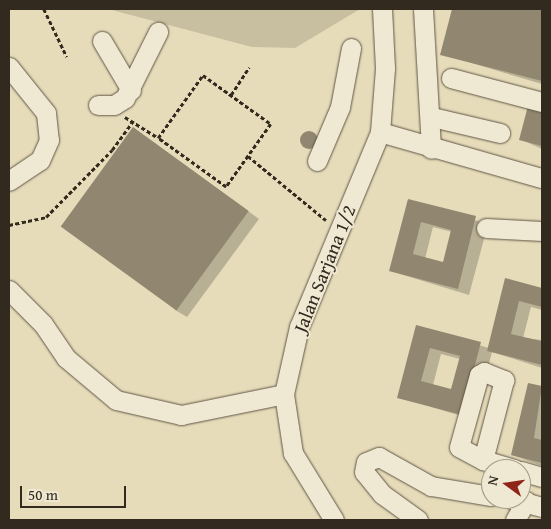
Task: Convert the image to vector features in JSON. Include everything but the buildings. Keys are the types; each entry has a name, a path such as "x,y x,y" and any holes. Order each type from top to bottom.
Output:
{"street":[{"name":"Jalan Sarjana 1/2","path":"334,520 293,453 284,394 300,327 380,132 385,68 382,9"},
{"path":"423,9 432,117 431,149"},
{"path":"98,105 114,105 131,90 158,32"},
{"path":"102,40 131,90"},
{"path":"317,161 340,106 352,48"},
{"path":"9,67 46,113 49,140 40,160 9,181"},
{"path":"452,78 542,102"},
{"path":"432,117 500,133"},
{"path":"380,132 431,149 542,178"},
{"path":"486,228 542,231"},
{"path":"9,290 43,324 66,358 116,400 181,415 284,394"},
{"path":"418,520 382,494 364,472 366,462 379,457 431,486 481,494"},
{"path":"515,520 522,509"}],"path":[{"path":"44,9 67,57"},
{"path":"230,95 249,67"},
{"path":"98,105 133,121 226,187 271,124 203,76 158,138"},
{"path":"9,225 46,217 112,150 133,121"},
{"path":"248,156 340,231"}],"shaded area":[{"path":"108,9 360,9 295,48 252,47"}]}
